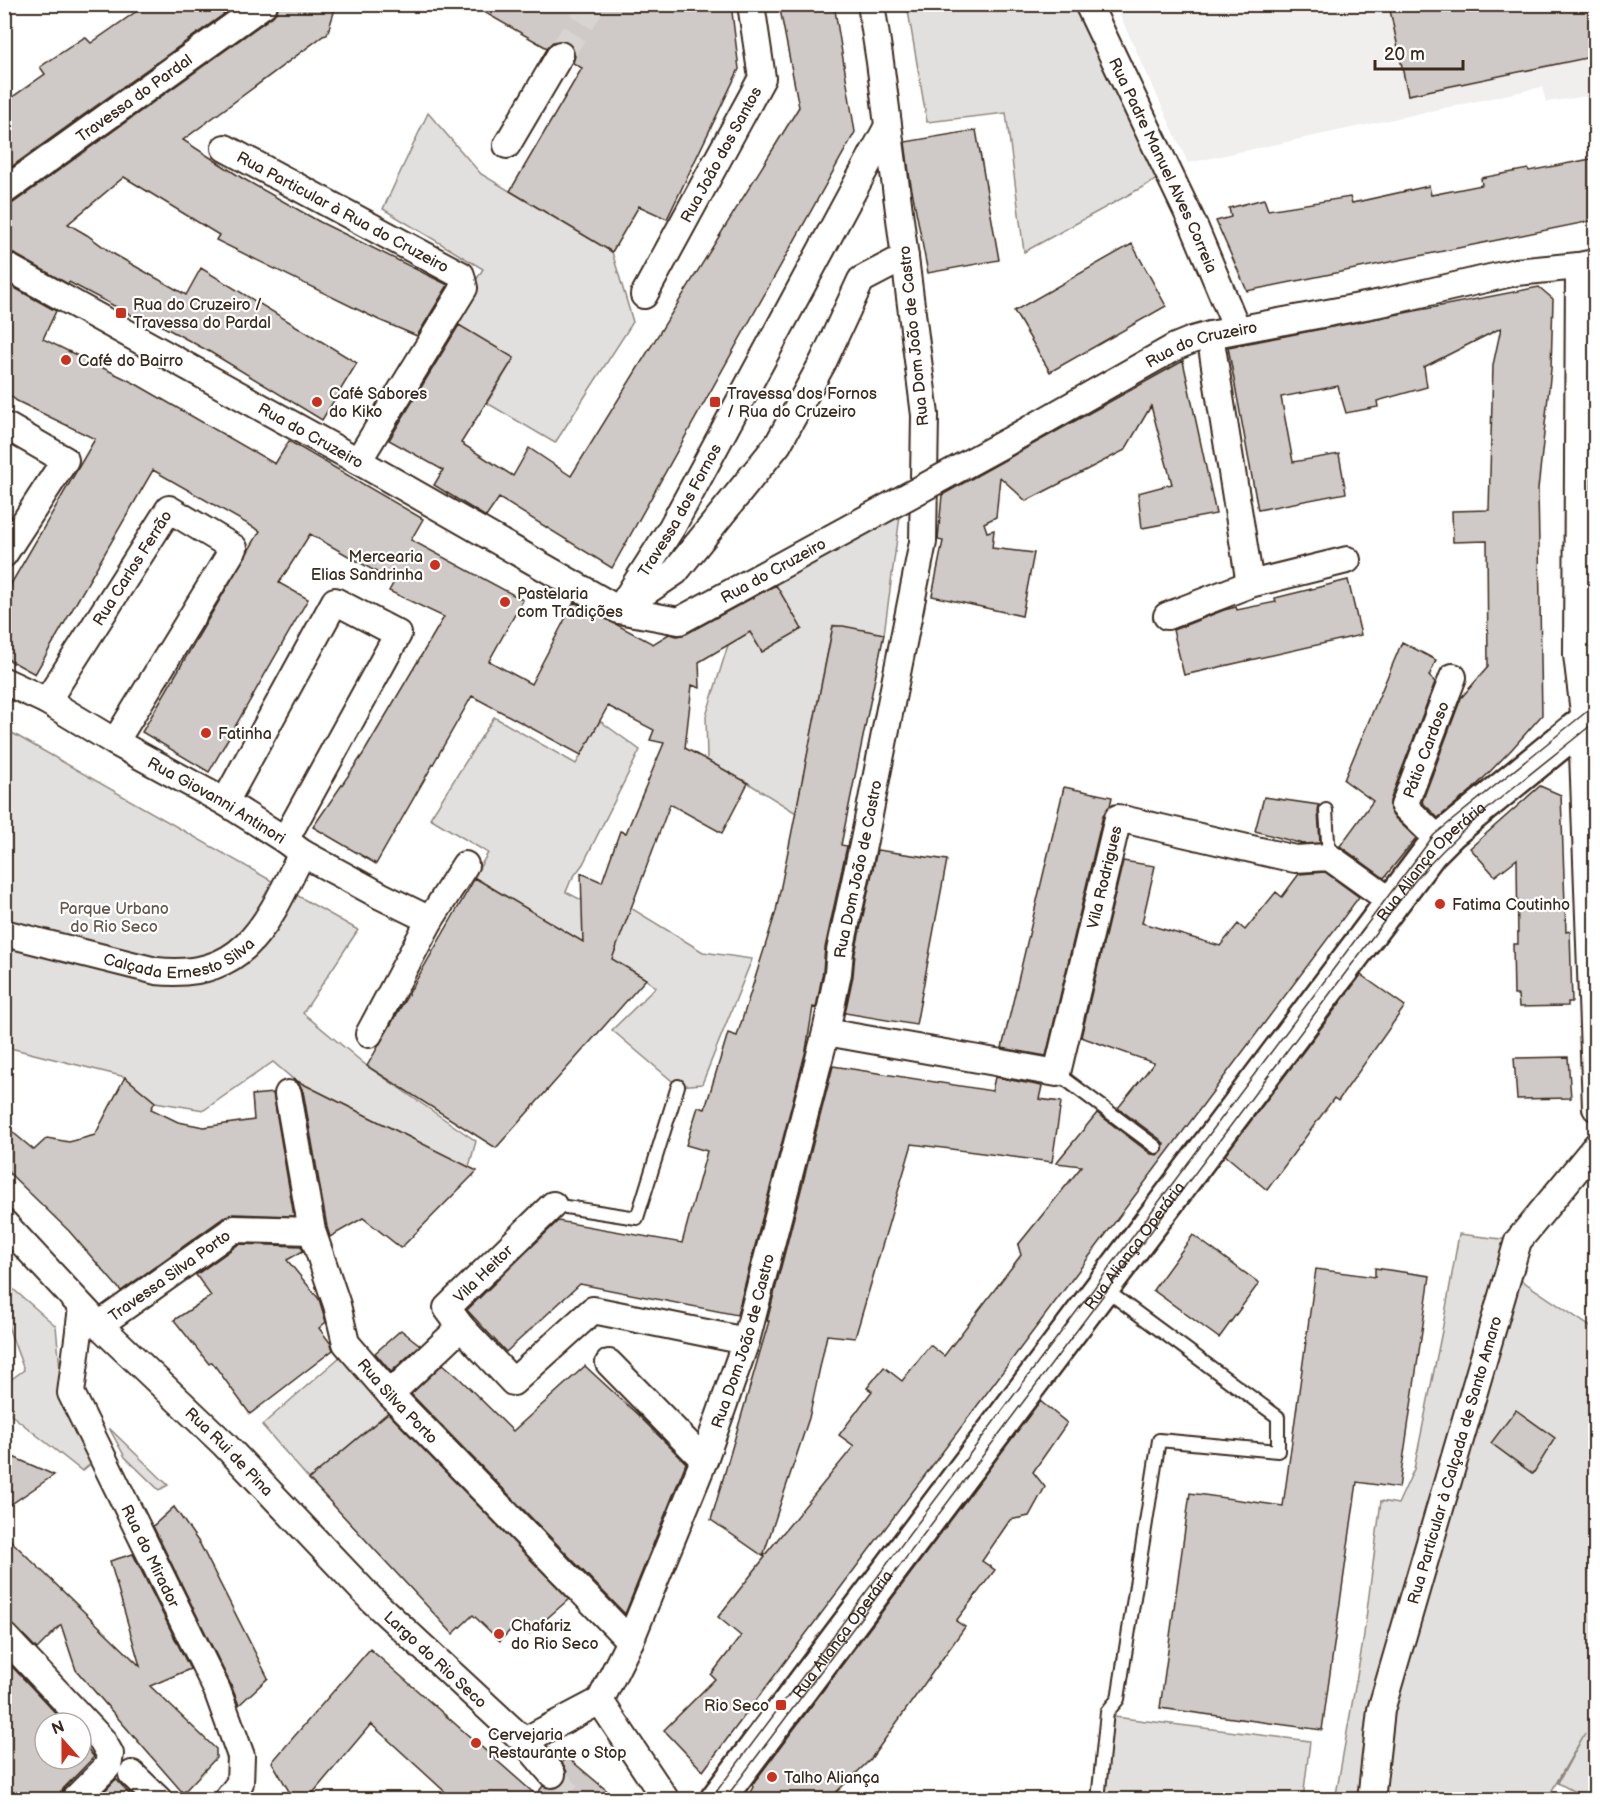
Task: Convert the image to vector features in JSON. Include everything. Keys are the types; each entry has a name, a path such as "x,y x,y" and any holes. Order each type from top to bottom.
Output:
{"street":[{"name":"Travessa do Pardal","path":"4,191 264,4"},
{"name":"Rua João dos Santos","path":"644,295 762,78 751,4"},
{"name":"Rua Dom João de Castro","path":"600,1701 630,1641 704,1460 746,1341 826,1032 840,951 922,542 925,416 871,4"},
{"name":"Rua Padre Manuel Alves Correia","path":"1088,4 1194,226 1237,329"},
{"path":"507,144 560,55"},
{"name":"Travessa dos Fornos","path":"619,610 672,527 888,126"},
{"name":"Rua Particular à Rua do Cruzeiro","path":"225,148 461,275 464,288 358,461"},
{"name":"Travessa dos Fornos","path":"619,610 675,572 778,444 823,362 861,280 905,257"},
{"name":"Rua do Cruzeiro","path":"4,266 358,461 619,610 679,621 1007,442 1175,347 1192,340 1210,334 1381,303 1516,272 1587,265"},
{"path":"1587,265 1577,655 1590,717 1584,764 1596,1108"},
{"path":"1210,334 1250,584"},
{"path":"4,433 8,427 65,460 4,554"},
{"name":"Rua Carlos Ferrão","path":"47,701 169,509 223,541 234,548 115,742"},
{"path":"1167,616 1250,584 1347,560"},
{"name":"Calçada Ernesto Silva","path":"4,933 156,971 192,972 227,961 255,937 271,914 294,847 398,634 335,601 225,802"},
{"name":"Pátio Cardoso","path":"1441,842 1404,806 1453,677"},
{"name":"Rua Giovanni Antinori","path":"4,681 47,701 115,742 225,802 294,847 381,896 430,920"},
{"name":"Rua Aliança Operária","path":"717,1800 1430,852 1590,717"},
{"name":"Vila Rodrigues","path":"1057,1073 1118,818 1295,859 1329,857"},
{"path":"1329,857 1392,902"},
{"path":"369,1034 430,920 465,865"},
{"path":"826,1032 1057,1073"},
{"name":"Rua Silva Porto","path":"288,1094 312,1231 337,1305 346,1343 390,1394 630,1641"},
{"name":"Rua Particular à Calçada de Santo Amaro","path":"1371,1800 1381,1710 1518,1241 1596,1146"},
{"name":"Vila Heitor","path":"390,1394 461,1327 447,1308 553,1205"},
{"name":"Rua Rui de Pina","path":"4,1223 90,1316 224,1444 373,1601"},
{"name":"Travessa Silva Porto","path":"90,1316 234,1229 312,1231"},
{"path":"461,1327 513,1382 593,1310 746,1341"},
{"name":"Rua do Mirador","path":"90,1316 71,1393 217,1690 241,1756 240,1784 227,1800"},
{"path":"609,1363 704,1460"},
{"name":"Largo do Rio Seco","path":"373,1601 524,1741 552,1774"},
{"path":"4,1636 102,1740 110,1754 108,1766 74,1800"},
{"path":"524,1741 600,1701 666,1800"},
{"path":"132,1774 159,1800"}],"lane":[{"path":"1326,810 1329,857"},
{"path":"1057,1073 1156,1147"},
{"path":"553,1205 637,1218 678,1086"},
{"path":"1098,1800 1107,1712 1118,1699 1159,1440 1278,1451 1278,1417 1102,1288"}],"shaded area":[{"path":"1115,5 1595,5 1595,95 1546,102 1542,87 1188,163"}],"green space":[{"path":"907,5 1073,5 1161,177 1024,252 1006,113 927,122"},
{"path":"428,113 481,174 612,252 633,322 555,443 487,403 514,358 462,351 440,338 483,269 383,209"},
{"path":"900,516 884,634 833,625 796,813 707,760 706,716 728,645 750,632 762,652 801,629 773,581"},
{"path":"494,717 576,764 600,721 640,750 583,864 571,880 566,892 625,923 631,908 703,952 752,959 702,1084 678,1086 612,1030 656,987 474,877 488,853 430,818"},
{"name":"Parque Urbano do Rio Seco","path":"5,729 358,930 303,1013 367,1066 476,1141 469,1167 473,1176 421,1143 293,1079 273,1062 204,1110 155,1102 125,1077 6,1047 5,1051"},
{"path":"1459,1234 1518,1241 1509,1272 1595,1330 1595,1799 1588,1799 1558,1783 1585,1733 1547,1799 1335,1800 1363,1642 1381,1501 1398,1504 1414,1469"},
{"path":"5,1282 56,1326 62,1390 93,1462 82,1471 5,1410 5,1384 24,1370 5,1318"},
{"path":"341,1356 392,1409 309,1479 262,1425"},
{"path":"109,1428 168,1485 159,1490 125,1457"},
{"path":"1106,1716 1310,1741 1303,1799 1096,1800"}],"building":[{"path":"147,4 238,4 4,172 4,103 45,74 40,67 85,37 91,43"},
{"path":"279,4 310,4 335,9 327,35 183,140 242,178 320,222 448,285 417,336 379,320 216,240 219,235 124,177 68,224 112,253 186,295 201,268 357,363 322,420 210,352 142,315 139,319 4,250 4,206 13,203 273,16"},
{"path":"470,4 731,4 739,69 667,219 639,206 612,252 510,191 582,68 573,63 575,56 573,48 567,42 560,40 553,42 547,48"},
{"path":"779,4 834,4 855,132 612,568 499,498 486,517 434,485 443,470 389,440 459,325 514,358 461,443 513,476 529,448 571,476 799,107"},
{"path":"1415,4 1589,4 1596,37 1596,56 1408,95 1390,10"},
{"path":"976,130 999,260 928,273 905,142"},
{"path":"1596,158 1596,220 1247,291 1216,221 1231,217 1229,208 1264,199 1268,210 1350,197 1352,203 1429,186 1431,195 1482,185 1481,178"},
{"path":"1132,244 1166,306 1050,372 1014,311"},
{"path":"4,282 56,311 43,339 134,383 275,464 289,441 423,519 411,540 523,600 489,661 531,684 574,602 653,644 669,634 677,636 686,634 776,585 802,629 762,652 750,632 699,662 700,688 692,685 685,748 748,783 722,833 670,804 612,959 646,979 496,1148 367,1066 475,878 583,942 581,873 602,882 620,831 626,833 664,743 650,740 654,730 608,706 581,755 472,696 376,864 313,827 363,754 444,617 389,591 394,582 310,534 279,583 308,599 209,772 142,732 260,531 153,470 35,674 4,657 4,596 95,439 17,401 4,391"},
{"path":"1539,287 1553,299 1551,369 1538,489 1542,715 1472,790 1438,818 1422,802 1461,698 1488,667 1487,541 1453,542 1452,511 1489,510 1493,365 1501,328 1424,367 1427,387 1377,401 1378,407 1346,413 1338,386 1281,397 1293,462 1339,454 1346,493 1258,510 1228,347"},
{"path":"1183,361 1216,514 1142,528 1138,493 1172,484 1151,406 1125,450 1026,501 1000,477 996,517 984,523 987,532 994,530 992,548 1034,553 1022,616 932,596 943,541 938,540 942,495"},
{"path":"1348,580 1361,635 1184,675 1173,630 1224,610 1236,607 1237,610 1276,602 1275,598"},
{"path":"833,626 884,634 841,845 847,846 825,948 816,1008 813,1007 806,1050 737,1315 580,1284 506,1352 467,1310 558,1221 682,1243 707,1151 686,1145 698,1107 705,1109 728,1033 737,1036 776,911"},
{"path":"1402,642 1436,660 1429,676 1435,682 1390,801 1393,816 1416,838 1384,878 1340,846 1373,801 1344,780"},
{"path":"1540,786 1561,795 1566,932 1570,931 1572,1002 1568,1002 1568,1006 1519,1007 1518,995 1514,995 1513,944 1518,944 1517,859 1495,876 1470,848"},
{"path":"1064,787 1112,797 1110,806 1103,815 1046,1056 1002,1048"},
{"path":"1264,797 1319,805 1320,843 1303,844 1255,831"},
{"path":"877,850 947,860 916,1025 845,1013"},
{"path":"1123,861 1155,866 1142,923 1220,946 1238,924 1245,930 1276,892 1282,897 1299,874 1325,872 1359,897 703,1771 664,1730 715,1679 711,1675 741,1636 718,1617 764,1556 854,1446 839,1435 872,1391 867,1388 884,1367 902,1381 930,1345 944,1356 1021,1255 1018,1245 1082,1166 1056,1163 1097,1113 1151,1154 1159,1155 1163,1151 1164,1144 1161,1140 1118,1108 1154,1063 1081,1037"},
{"path":"1361,975 1405,1006 1338,1101 1334,1098 1267,1190 1225,1155"},
{"path":"1568,1057 1571,1098 1517,1099 1514,1058"},
{"path":"833,1066 992,1091 995,1077 1042,1086 1039,1099 1061,1102 1052,1162 912,1144 855,1338 827,1335 809,1418 763,1556 711,1520 769,1321 767,1321"},
{"path":"125,1077 155,1102 151,1109 178,1122 204,1127 254,1120 252,1095 273,1093 294,1216 234,1214 226,1216 121,1291 69,1231 4,1168 4,1125 34,1150 47,1138 69,1142 95,1135"},
{"path":"293,1079 477,1171 401,1248 363,1218 330,1237 303,1091"},
{"path":"1193,1235 1259,1283 1219,1338 1153,1290"},
{"path":"239,1244 301,1246 303,1251 287,1260 319,1299 326,1322 319,1328 333,1350 250,1414 212,1362 209,1364 174,1320 211,1296 196,1275"},
{"path":"1375,1268 1430,1276 1399,1488 1357,1482 1322,1730 1160,1708 1190,1493 1283,1506 1316,1269 1375,1277"},
{"path":"401,1330 420,1345 391,1372 375,1353"},
{"path":"443,1364 513,1431 585,1366 686,1463 625,1614 411,1394"},
{"path":"1040,1401 1067,1423 1033,1472 1045,1487 1029,1516 1010,1520 982,1561 995,1570 956,1621 965,1627 870,1760 828,1800 746,1800 752,1785"},
{"path":"1516,1410 1555,1438 1533,1474 1491,1443"},
{"path":"388,1413 569,1599 529,1634 518,1622 500,1641 473,1615 453,1634 309,1479"},
{"path":"4,1453 54,1475 4,1509"},
{"path":"174,1507 200,1544 268,1678 239,1705 153,1526"},
{"path":"4,1534 140,1666 110,1561 133,1554 190,1669 150,1686 216,1749 216,1758 183,1793 76,1670 61,1625 37,1649 15,1626 4,1621"},
{"path":"370,1649 536,1795 543,1786 554,1789 562,1785 566,1780 567,1772 562,1763 567,1757 618,1800 454,1800 371,1724 307,1800 294,1800 272,1762"},
{"path":"4,1658 54,1711 33,1711 33,1771 80,1771 63,1789 59,1800 4,1800"},
{"path":"116,1779 135,1800 96,1800"}],"tunnel":[{"path":"560,55 593,4"},
{"path":"552,1774 572,1800"}],"tram line":[{"path":"710,1800 1434,835 1596,704"},
{"path":"724,1800 1413,883 1455,838 1524,778 1596,721"}],"place":[{"name":"Rua do Cruzeiro / Travessa do Pardal","path":"121,313"},
{"name":"Café do Bairro","path":"66,360"},
{"name":"Café Sabores do Kiko","path":"317,402"},
{"name":"Travessa dos Fornos / Rua do Cruzeiro","path":"715,402"},
{"name":"Mercearia Elias Sandrinha","path":"435,565"},
{"name":"Pastelaria com Tradições","path":"505,602"},
{"name":"Fatinha","path":"206,733"},
{"name":"Fatima Coutinho","path":"1440,904"},
{"name":"Chafariz do Rio Seco","path":"499,1634"},
{"name":"Rio Seco","path":"781,1705"},
{"name":"Cervejaria Restaurante o Stop","path":"476,1743"},
{"name":"Talho Aliança","path":"772,1777"}]}
